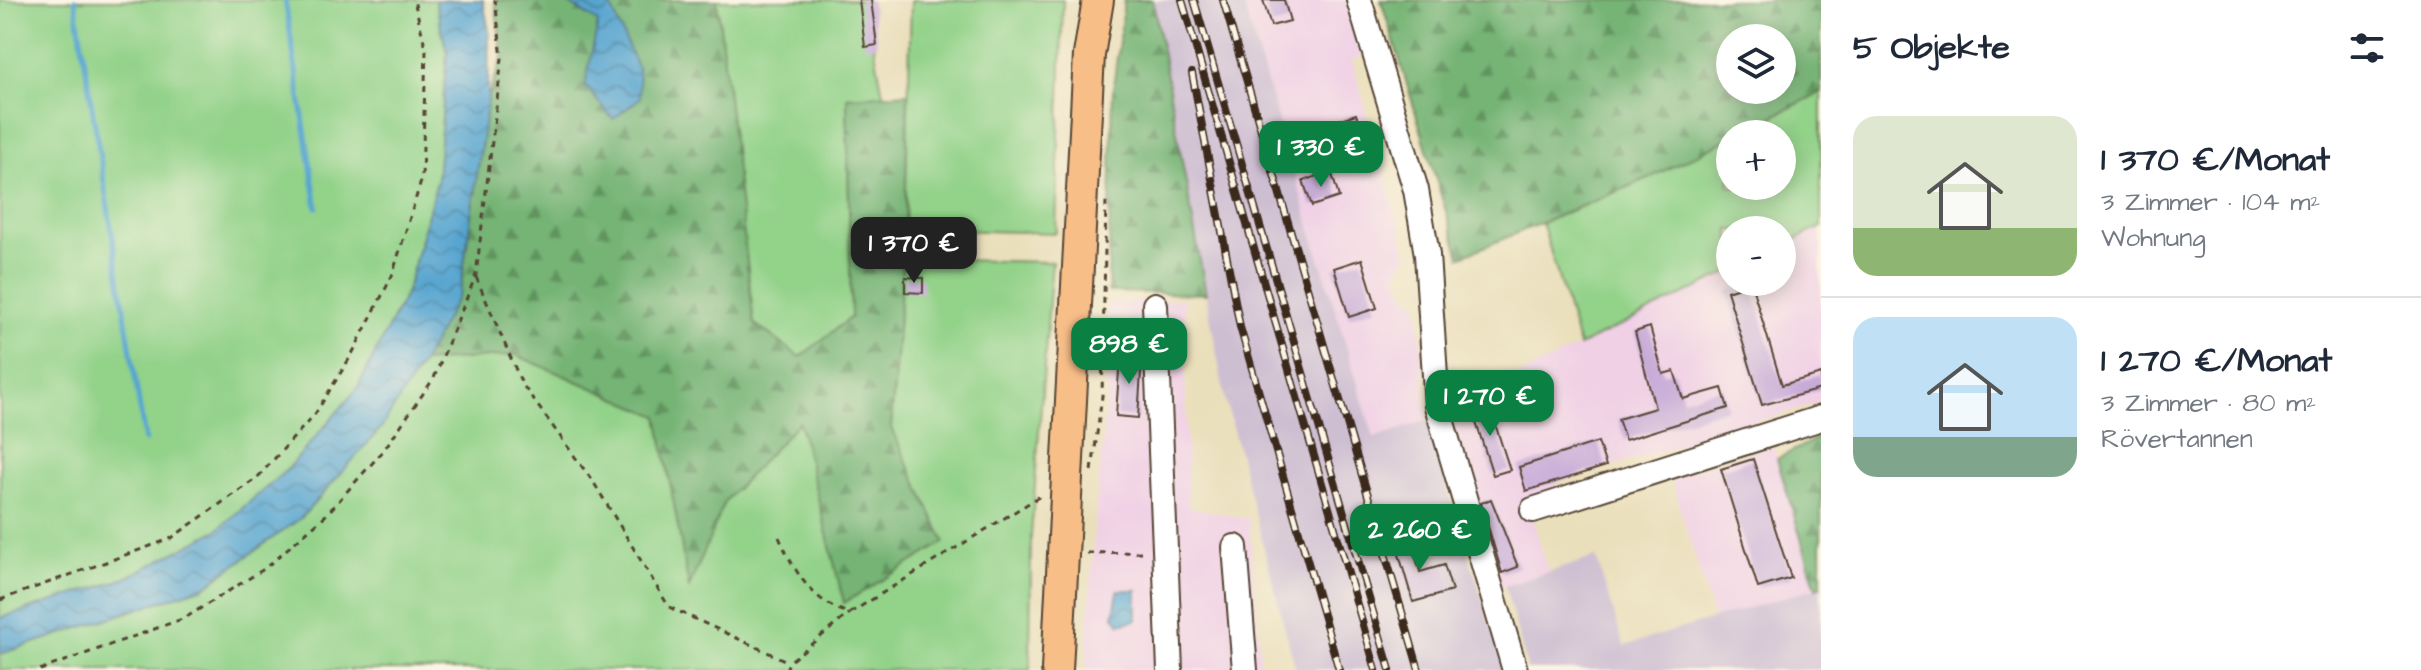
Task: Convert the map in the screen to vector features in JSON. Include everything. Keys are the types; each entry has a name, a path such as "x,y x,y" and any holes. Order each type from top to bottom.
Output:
{"main road":[{"path":"1057,670 1089,55 1098,0"}],"street":[{"path":"1359,0 1416,190 1427,255 1437,406 1515,670"},
{"path":"1155,305 1170,670"},
{"path":"1533,510 1821,418"},
{"path":"1235,547 1245,670"}],"path":[{"path":"0,600 170,539 257,478 315,414 351,356 392,276 422,178 426,50 414,0"},
{"path":"40,670 185,618 264,569 326,515 383,451 434,378 476,275 502,58 495,0"},
{"path":"476,275 522,384 594,483 669,607 789,662"},
{"path":"786,670 789,662 850,613 1037,495 1065,492"},
{"path":"779,537 793,568 829,608 850,613"},
{"path":"1063,554 1163,551"}],"shaded area":[{"path":"1153,0 1242,0 1374,438 1427,420 1504,670 1296,670 1225,399"},
{"path":"1242,0 1346,0 1362,56 1352,60 1372,132 1364,134 1366,144 1363,145 1368,162 1381,158 1407,255 1397,271 1401,288 1418,306 1427,420 1374,438"},
{"path":"1821,227 1821,402 1556,483 1559,493 1528,503 1548,572 1500,588 1446,414 1495,398 1493,388 1716,279 1716,296 1796,296 1796,239"},
{"path":"1184,299 1188,507 1249,519 1261,670 1086,670 1096,505 1107,396 1108,303"},
{"path":"1773,445 1816,588 1714,619 1671,477"},
{"path":"1596,557 1624,646 1821,586 1821,670 1528,670 1505,586"}],"green space":[{"path":"0,0 435,0 447,53 437,181 407,291 357,389 289,468 216,531 124,579 0,618"},
{"path":"495,0 717,0 754,323 800,357 851,317 847,97 908,93 905,229 891,428 945,542 844,603 799,422 725,501 689,588 658,416 516,355 423,362 460,292 488,98 502,58"},
{"path":"717,0 866,0 883,95 847,97 851,317 801,357 891,427 903,259 1052,262 1031,536 1030,670 0,670 0,654 204,587 302,517 381,428 423,362 460,292 488,98 753,322"},
{"path":"911,0 1063,0 1056,233 905,229"},
{"path":"1124,0 1153,0 1206,294 1108,292 1113,89"},
{"path":"1381,0 1821,0 1821,92 1766,120 1716,120 1716,145 1651,177 1460,257"},
{"path":"1821,92 1821,227 1796,239 1796,216 1716,216 1716,279 1579,346 1542,223 1651,177 1716,145 1716,200 1796,200 1796,120 1766,120"},
{"path":"1821,436 1821,586 1816,588 1777,459"}],"water":[{"path":"435,0 483,0 489,31 488,98 460,292 423,362 381,428 302,517 204,587 0,654 0,618 124,579 216,531 289,468 357,389 407,291 437,181 447,53"},
{"path":"563,0 608,0 638,69 640,98 613,119 585,86 598,22"},
{"path":"1118,590 1137,590 1137,620 1120,624 1114,616"}],"building":[{"path":"859,0 871,0 877,45 865,47"},
{"path":"1263,0 1284,0 1290,21 1271,26"},
{"path":"1356,114 1365,144 1350,148 1341,119"},
{"path":"1331,171 1339,197 1312,206 1303,181"},
{"path":"1362,259 1377,308 1349,317 1334,268"},
{"path":"905,277 923,278 923,293 905,292"},
{"path":"1729,296 1755,296 1782,385 1821,374 1821,389 1762,405"},
{"path":"1650,327 1663,374 1674,371 1683,399 1722,388 1728,408 1625,440 1618,419 1655,408 1635,332"},
{"path":"1120,355 1142,356 1138,418 1116,416"},
{"path":"1488,402 1510,470 1493,475 1471,407"},
{"path":"1598,442 1606,466 1526,491 1519,467"},
{"path":"1753,459 1791,578 1758,588 1721,469"},
{"path":"1491,499 1518,567 1502,573 1481,503"},
{"path":"1408,530 1420,572 1444,565 1452,591 1413,602 1393,534"}],"waterway":[{"path":"75,0 145,440"},
{"path":"285,0 317,207"}],"railway":[{"path":"1182,0 1376,670"},
{"path":"1194,0 1390,670"},
{"path":"1223,0 1419,670"},
{"path":"1192,73 1240,327 1339,670"}]}
